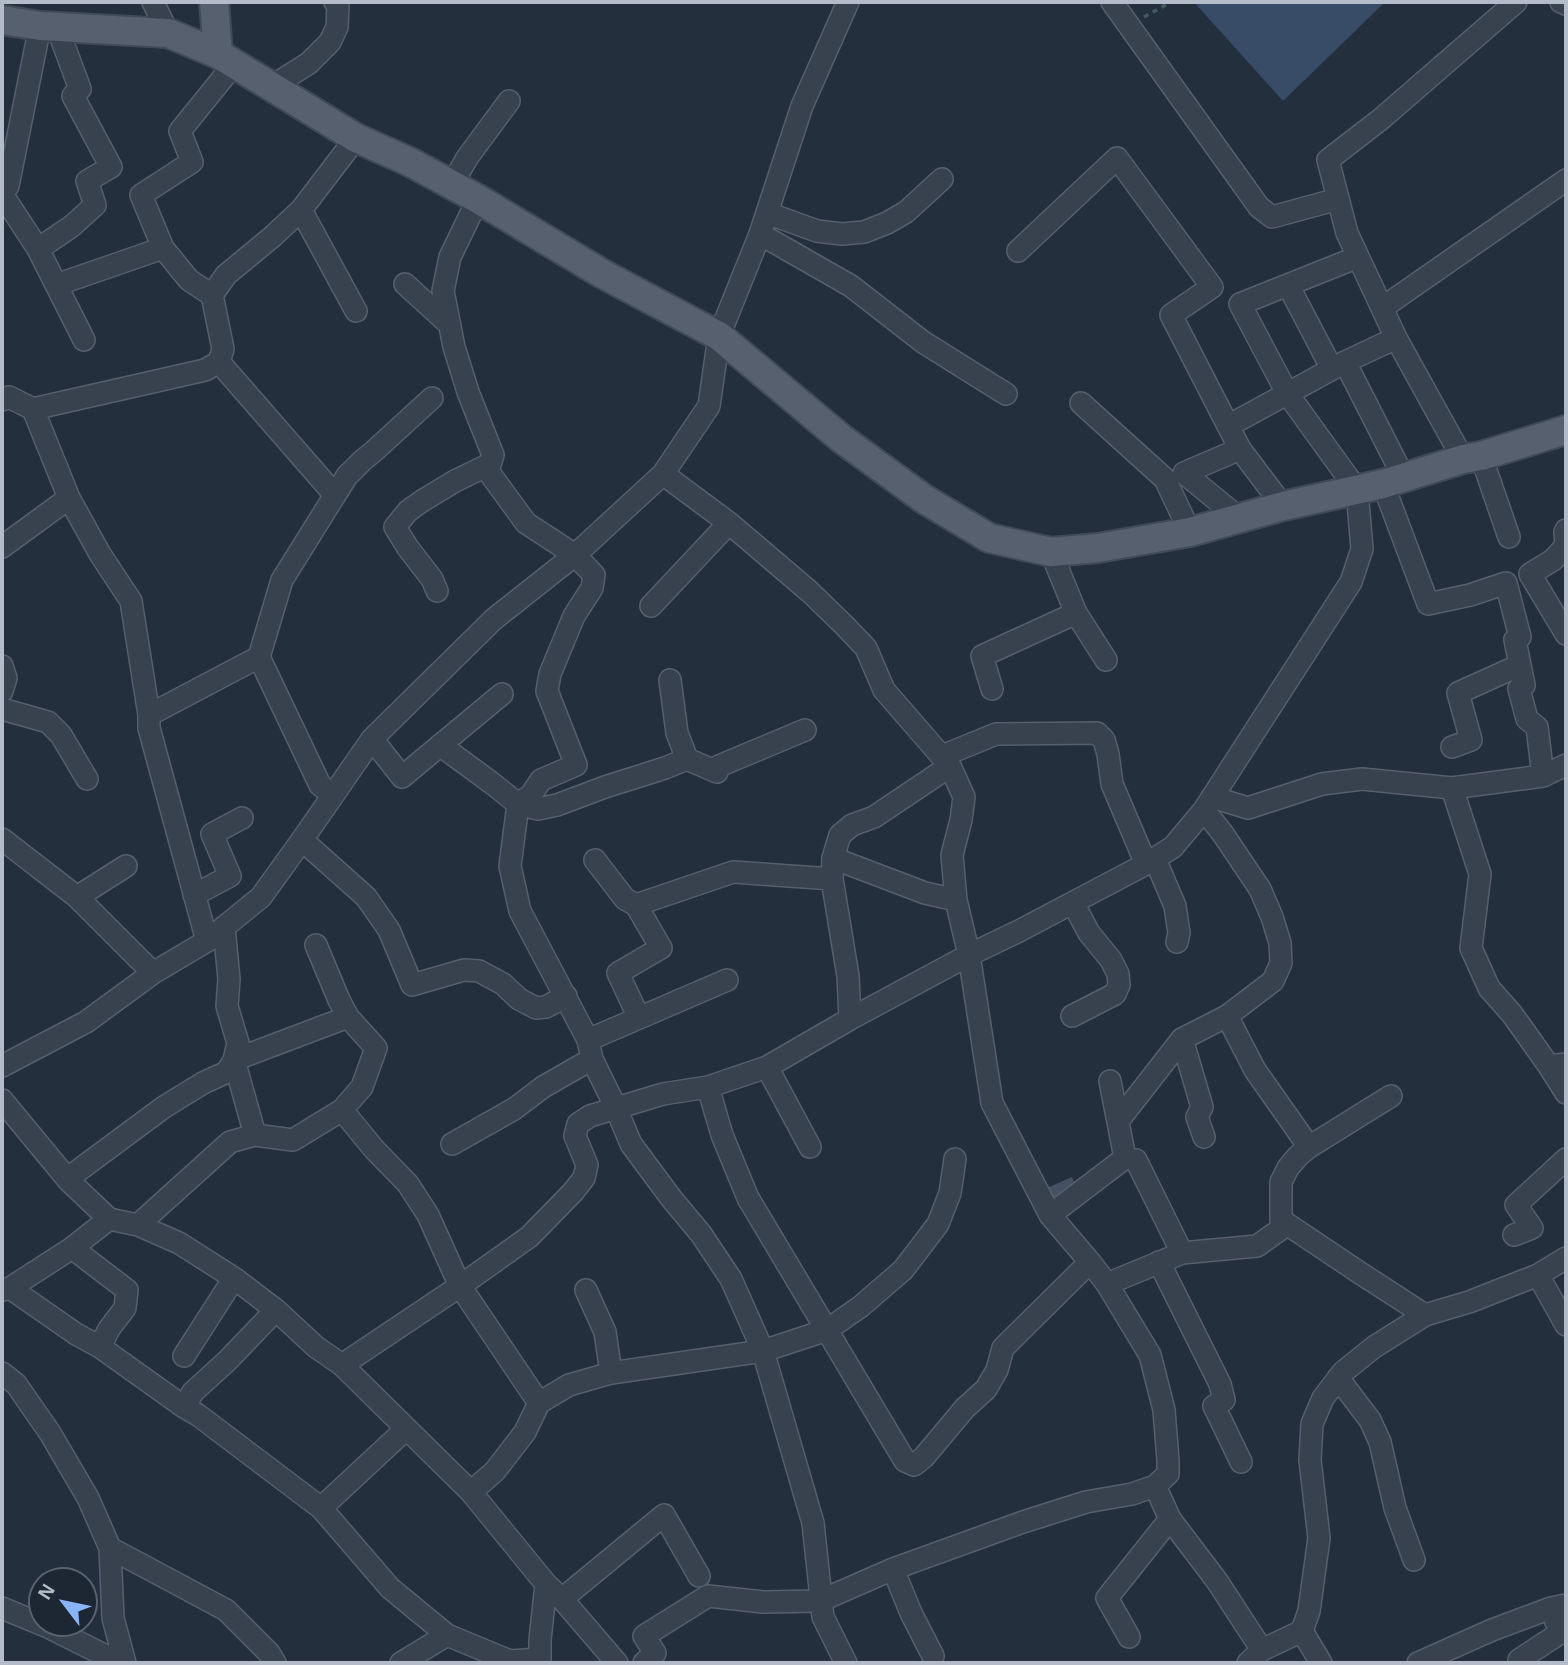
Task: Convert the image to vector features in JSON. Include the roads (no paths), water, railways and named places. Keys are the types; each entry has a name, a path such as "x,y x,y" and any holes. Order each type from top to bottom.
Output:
{"main road":[{"path":"214,2 226,59"},
{"path":"2,20 49,26 168,33 226,59 356,138 410,162 478,199 601,273 719,336 842,439 924,499 989,538 1051,552 1098,548 1190,532 1283,506 1382,484 1566,430"}],"street":[{"path":"153,2 168,33"},
{"path":"271,87 309,63 330,42 337,27 338,6 335,2"},
{"path":"2,1066 86,1022 153,973 207,941 261,897 372,738 494,618 575,555 663,474 709,406 719,336 760,234 802,106 848,2"},
{"path":"1112,2 1259,207 1272,217 1338,199"},
{"path":"1509,537 1472,458 1396,338 1347,233 1328,160 1381,119 1516,2"},
{"path":"1561,2 1566,4"},
{"path":"49,26 8,186 2,193 37,249 84,340"},
{"path":"37,249 72,226 95,205 87,181 111,167 73,96 80,89 49,26"},
{"path":"2,400 9,397 33,409 205,370 219,362 223,349 212,295 189,280 163,248 141,195 192,162 180,131 226,59"},
{"path":"451,186 467,158 509,101"},
{"path":"212,295 226,275 301,210 356,138"},
{"path":"1018,251 1117,158 1212,287 1171,315 1240,449 1283,506"},
{"path":"767,213 817,231 842,234 864,232 906,212 942,180"},
{"path":"1382,308 1566,180"},
{"path":"478,199 450,257 443,291 468,392 493,455 488,471 526,523 575,555 594,575 592,588 574,616 550,674 547,691 576,765 541,780 531,795 518,804 510,866 520,911 566,996 631,1144 702,1234 731,1279 763,1351 813,1523 823,1617 839,1659"},
{"path":"301,210 356,311"},
{"path":"760,234 850,286 923,342 1006,394"},
{"path":"56,285 163,248"},
{"path":"1358,257 1240,304 1287,393 1382,484"},
{"path":"405,284 450,326"},
{"path":"1288,285 1339,365 1428,604 1470,596 1506,583 1520,637 1515,640 1524,685 1519,689 1527,719 1537,727 1543,776"},
{"path":"1228,426 1339,365 1396,338"},
{"path":"219,362 335,495"},
{"path":"333,795 320,785 259,657 282,580 347,477 432,398"},
{"path":"1081,403 1165,479 1190,532"},
{"path":"33,409 69,498 100,554 131,601 149,728 207,941"},
{"path":"1240,449 1184,473 1240,518"},
{"path":"437,591 432,579 395,527 408,511 422,501 490,464"},
{"path":"644,1663 655,1653 644,1636 708,1596 763,1601 820,1601 893,1569 1023,1522 1086,1502 1132,1494 1155,1486 1168,1474 1164,1410 1150,1355 1107,1284 1050,1215 992,1103 969,955 956,900 952,855 964,797 946,761 884,690 866,648 810,592 729,523 663,474"},
{"path":"342,1365 529,1237 584,1178 587,1165 575,1136 578,1124 590,1116 663,1094 708,1087 767,1067 969,955 1151,862 1173,846 1208,804 1351,582 1382,484"},
{"path":"2,547 69,498"},
{"path":"650,606 729,523"},
{"path":"1566,530 1566,546 1553,560 1530,574 1566,634"},
{"path":"1051,552 1076,612 1106,660"},
{"path":"992,689 982,656 1076,612"},
{"path":"149,715 259,657"},
{"path":"1452,747 1471,740 1458,693 1520,665"},
{"path":"2,666 6,678 2,691"},
{"path":"670,680 677,733 687,759 717,772 719,766 805,730"},
{"path":"372,738 402,777 502,694"},
{"path":"2,709 48,722 61,734 87,779"},
{"path":"850,1019 848,976 833,868 840,835 852,825 874,817 946,761 996,734 1097,733 1104,740 1112,784 1175,906 1180,933 1177,942"},
{"path":"440,745 518,804 538,810 687,759"},
{"path":"1208,804 1248,808 1322,784 1362,779 1452,789 1543,776 1566,765"},
{"path":"1452,789 1480,874 1471,948 1489,988 1557,1065 1566,1093"},
{"path":"1118,1121 1182,1039 1227,1016 1273,981 1281,963 1280,943 1260,889 1223,834 1208,804"},
{"path":"194,895 230,876 212,834 242,818"},
{"path":"2,839 77,897 153,973"},
{"path":"302,840 366,897 389,930 412,985 464,970 480,971 536,1008 546,1007 566,996"},
{"path":"595,860 625,899 636,905 660,948 618,973 639,1018"},
{"path":"77,897 126,866"},
{"path":"636,905 733,872 833,868 956,900"},
{"path":"1072,1016 1115,994 1119,985 1118,974 1111,960 1089,933 1073,903"},
{"path":"69,1181 75,1172 164,1107 227,1072 234,1060 238,1043 227,1006 229,979 225,927"},
{"path":"138,1225 230,1142 254,1135 293,1140 342,1110 362,1087 376,1048 348,1017 338,1000 316,945"},
{"path":"453,1144 514,1109 590,1050 639,1018 727,980"},
{"path":"1227,1016 1255,1070 1309,1147"},
{"path":"234,1060 348,1017"},
{"path":"1182,1039 1202,1107 1197,1117 1205,1137"},
{"path":"234,1060 254,1135"},
{"path":"767,1067 810,1147"},
{"path":"1050,1215 1125,1158 1110,1081"},
{"path":"708,1087 722,1135 748,1198 905,1461 914,1465 924,1457 965,1408 986,1389 997,1370 1003,1348 1090,1262"},
{"path":"1107,1284 1182,1253 1257,1245 1281,1229 1281,1182 1298,1156 1391,1096"},
{"path":"2,1100 69,1181 109,1219 138,1225 179,1243 234,1278 276,1310 316,1347 342,1365 471,1492 546,1584 617,1663"},
{"path":"342,1110 408,1184 428,1215 460,1286 539,1403"},
{"path":"471,1492 495,1471 525,1432 539,1403 569,1385 611,1373 763,1351 827,1330 860,1307 903,1270 938,1224 950,1194 956,1159"},
{"path":"1514,1235 1532,1227 1516,1205 1566,1159"},
{"path":"1136,1160 1182,1253"},
{"path":"109,1219 72,1248 6,1289 100,1347 198,1415 321,1508 390,1588 447,1635 510,1661 539,1661 546,1584"},
{"path":"1281,1220 1425,1315"},
{"path":"72,1248 127,1290 125,1308 109,1329 100,1347"},
{"path":"1155,1486 1170,1519 1217,1581 1255,1657 1302,1630 1309,1611 1319,1538 1310,1460 1312,1424 1323,1398 1338,1378 1374,1347 1425,1315 1469,1302 1538,1275 1566,1258"},
{"path":"1159,1262 1220,1384 1224,1400 1214,1406 1241,1462"},
{"path":"1538,1275 1566,1325"},
{"path":"184,1356 234,1278"},
{"path":"586,1290 605,1332 611,1373"},
{"path":"184,1407 193,1392 276,1310"},
{"path":"2,1373 16,1384 50,1433 88,1498 110,1548 113,1618 125,1663"},
{"path":"1338,1378 1370,1420 1380,1442 1395,1508 1414,1560"},
{"path":"321,1508 406,1429"},
{"path":"562,1599 664,1515 699,1576"},
{"path":"1129,1637 1107,1598 1170,1519"},
{"path":"110,1548 226,1610 269,1653 275,1663"},
{"path":"893,1569 933,1656"},
{"path":"1418,1663 1492,1630 1558,1607 1560,1633 1519,1660 1521,1663"},
{"path":"2,1608 48,1627 120,1663"},
{"path":"1302,1630 1321,1663"},
{"path":"401,1663 447,1635"}],"water":[{"path":"1194,2 1385,2 1283,101"}]}
